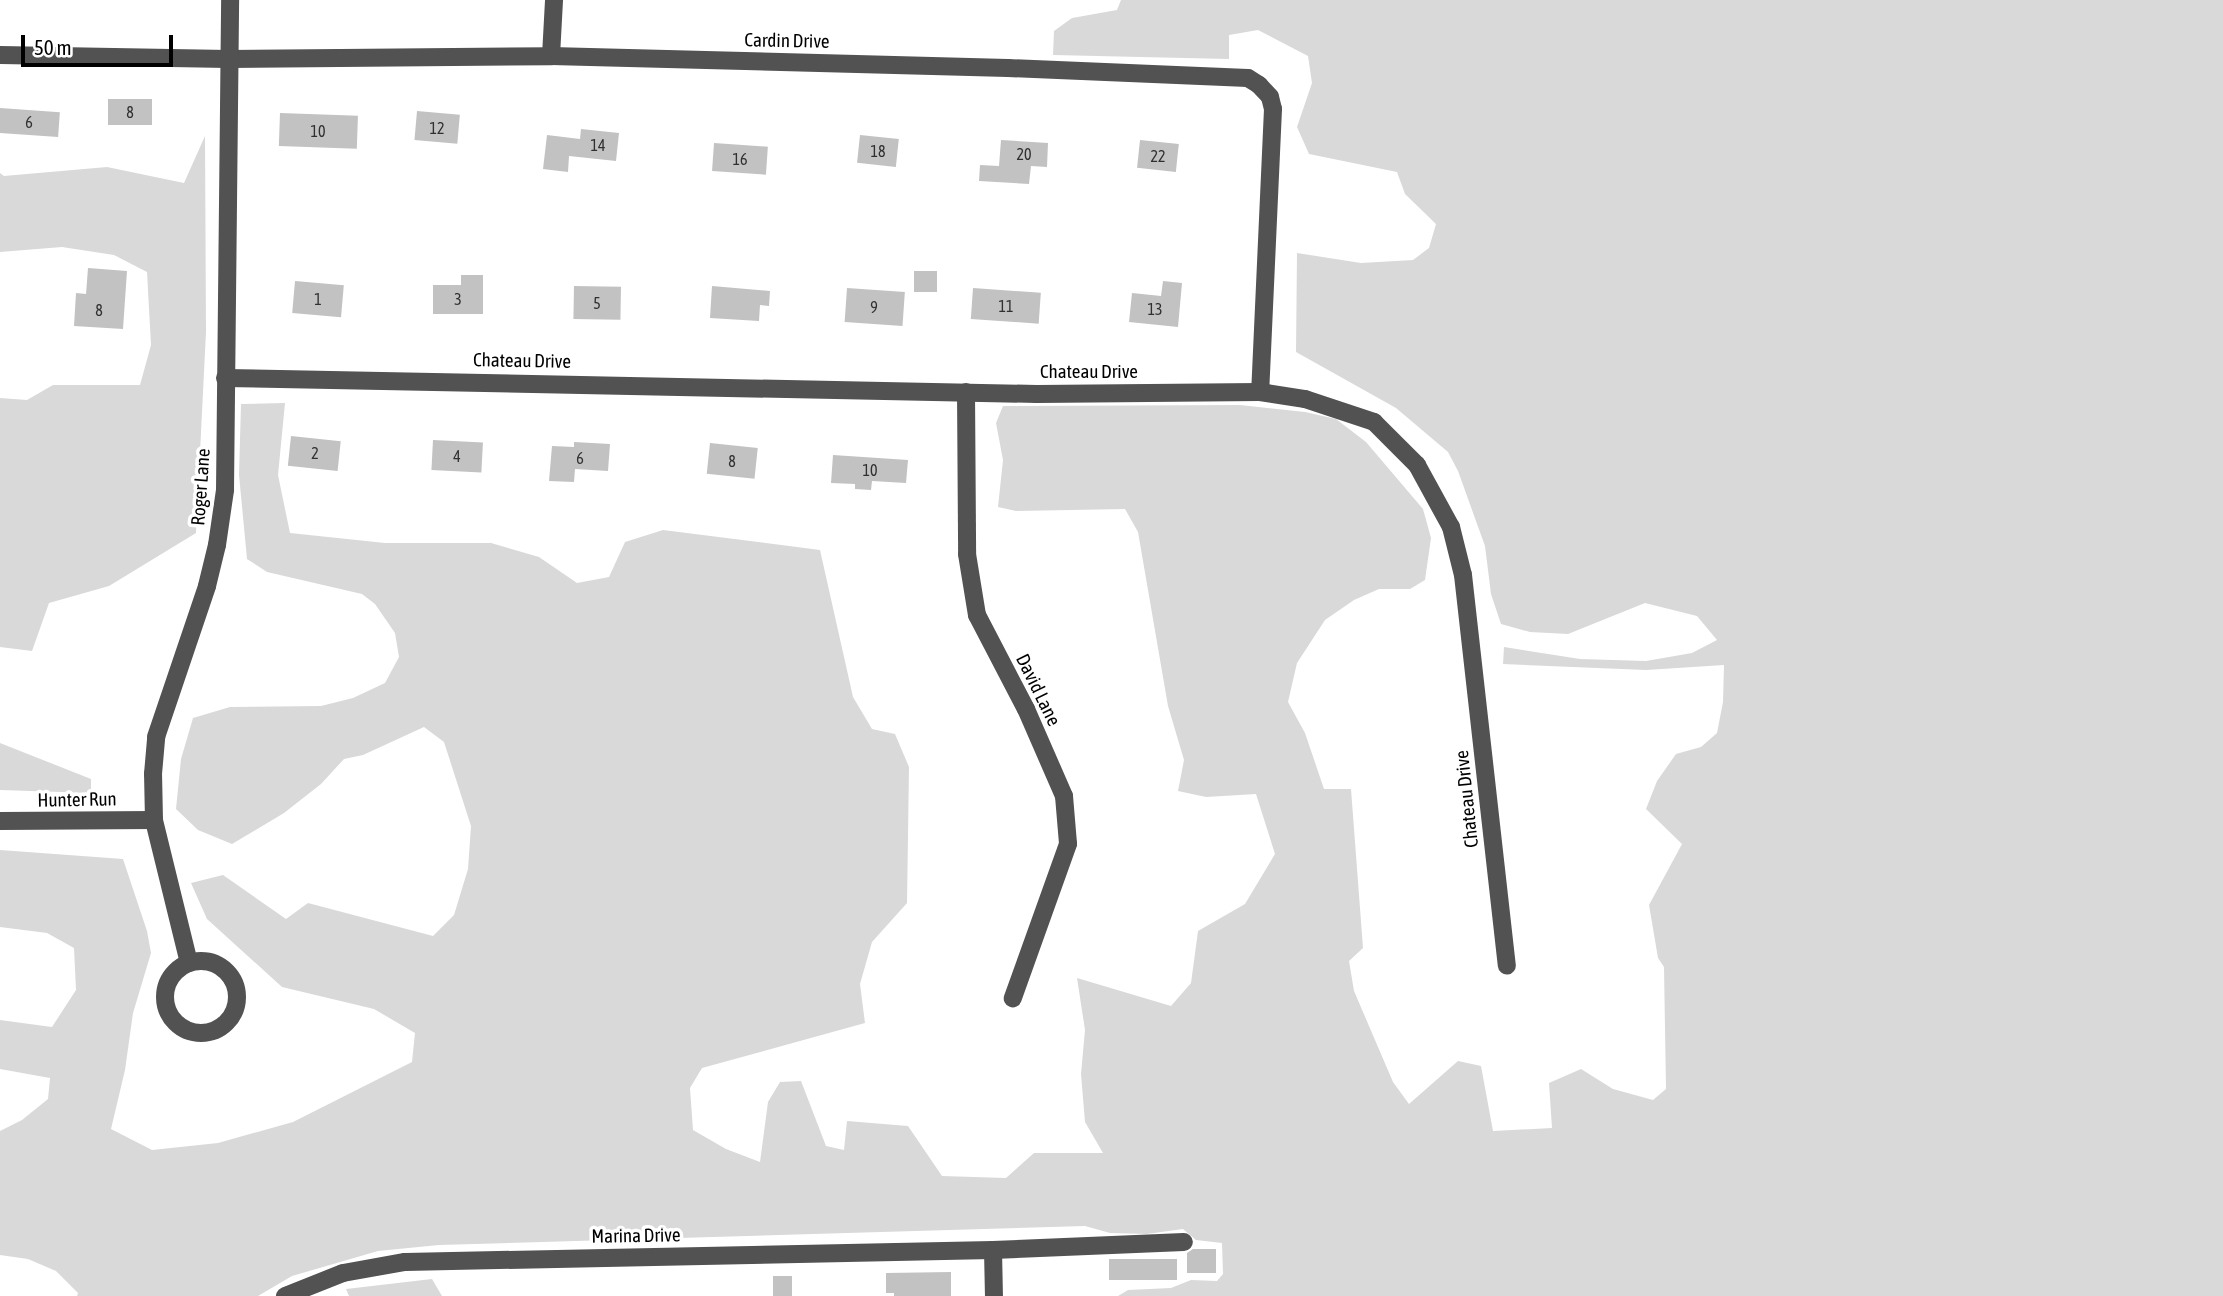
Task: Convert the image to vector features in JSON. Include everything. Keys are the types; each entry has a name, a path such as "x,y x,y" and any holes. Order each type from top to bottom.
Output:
{"street":[{"name":"Roger Lane","path":"188,963 154,820 156,737 169,690 197,619 221,526 225,490 230,0"},
{"path":"551,56 554,0"},
{"name":"Cardin Drive","path":"0,55 228,59 551,56 1008,68 1248,78 1270,97 1273,109 1260,392"},
{"name":"Chateau Drive","path":"225,378 966,392 1260,392 1305,399 1374,422 1417,466 1451,527 1463,575 1507,966"},
{"name":"David Lane","path":"966,392 967,554 977,615 1026,709 1063,796 1068,844 1013,998"},
{"name":"Hunter Run","path":"0,821 154,820"},
{"path":"209,962 227,972 233,980 237,1000 235,1010 230,1020 214,1031 193,1033 175,1023 169,1014 165,995 167,985 172,975 188,963 209,962"},
{"name":"Marina Drive","path":"285,1296 343,1273 405,1262 993,1250 1184,1242"},
{"path":"993,1250 994,1296"}],"shaded area":[{"path":"1121,0 2223,0 2223,1296 1118,1296 1128,1290 1171,1288 1191,1280 1217,1281 1223,1274 1222,1243 1196,1240 1183,1229 1147,1234 1110,1233 1085,1226 439,1245 378,1251 292,1276 258,1296 77,1296 78,1293 56,1271 28,1259 0,1255 0,1131 22,1120 48,1099 50,1078 0,1069 0,1020 52,1027 76,990 74,948 47,933 0,927 0,850 123,859 147,931 151,953 133,1013 125,1070 111,1129 152,1150 218,1143 293,1122 412,1062 415,1033 374,1009 282,987 207,919 191,883 223,875 286,919 308,903 433,936 454,915 468,869 471,826 444,742 424,727 363,755 344,759 321,784 284,813 232,844 198,830 176,809 181,759 193,718 230,707 321,706 353,698 385,683 399,657 395,633 375,604 362,594 267,572 247,559 239,475 241,404 285,403 278,475 290,533 385,543 491,543 539,557 577,583 609,577 625,542 663,530 820,550 853,697 872,729 895,734 909,767 907,903 872,942 860,984 865,1023 702,1068 690,1088 693,1130 726,1149 760,1162 768,1102 780,1082 801,1081 826,1146 844,1150 847,1121 908,1126 942,1176 1006,1178 1034,1153 1103,1153 1085,1122 1081,1074 1085,1030 1077,978 1171,1006 1191,983 1198,931 1245,904 1275,854 1256,794 1206,797 1178,791 1184,760 1168,706 1138,532 1125,509 1016,511 998,507 1003,460 996,423 1003,406 1240,405 1305,412 1336,419 1366,442 1423,509 1431,538 1425,580 1410,589 1379,589 1354,600 1325,620 1297,663 1288,702 1305,733 1324,789 1351,789 1363,948 1349,961 1354,991 1393,1082 1409,1104 1458,1061 1481,1066 1493,1131 1552,1128 1549,1083 1581,1069 1613,1089 1653,1100 1666,1089 1664,967 1658,958 1649,905 1682,844 1646,809 1657,781 1676,754 1701,747 1717,733 1723,702 1724,665 1646,670 1503,664 1504,647 1580,659 1646,661 1692,653 1717,640 1697,616 1645,603 1568,634 1530,632 1501,624 1491,594 1485,546 1458,471 1448,452 1396,408 1296,352 1297,253 1361,263 1413,260 1429,248 1436,224 1405,194 1397,172 1309,154 1297,127 1312,83 1308,56 1258,30 1229,35 1229,59 1053,55 1054,31 1072,18 1117,10"},
{"path":"205,136 206,332 196,533 109,586 49,603 32,651 0,647 0,398 27,400 53,385 140,385 151,345 147,272 114,255 62,247 0,252 0,173 4,176 107,167 184,183"},
{"path":"0,743 91,779 91,793 0,790"},
{"path":"432,1279 442,1296 349,1296 346,1289"}],"building":[{"path":"108,99 152,99 152,125 108,125"},
{"path":"0,108 60,112 58,137 0,133"},
{"path":"417,111 460,115 457,144 414,140"},
{"path":"280,113 358,116 357,149 279,146"},
{"path":"581,129 619,133 616,161 569,156 568,172 543,169 547,135 580,139"},
{"path":"860,135 899,139 896,167 857,163"},
{"path":"1001,140 1048,143 1047,167 1031,166 1029,184 979,181 980,165 999,166"},
{"path":"1140,140 1179,144 1176,172 1137,168"},
{"path":"714,143 768,147 766,175 712,171"},
{"path":"88,268 127,271 123,329 74,326 76,293 86,294"},
{"path":"914,271 937,271 937,292 914,292"},
{"path":"461,275 483,275 483,314 433,314 433,285 461,285"},
{"path":"295,281 344,285 341,317 292,313"},
{"path":"1163,281 1182,283 1178,327 1129,322 1132,293 1161,296"},
{"path":"574,286 621,287 620,320 573,319"},
{"path":"712,286 770,291 769,306 760,305 759,321 710,318"},
{"path":"847,288 905,292 902,326 845,322"},
{"path":"973,288 1041,293 1039,324 971,319"},
{"path":"291,436 341,441 338,471 288,466"},
{"path":"433,440 483,443 481,473 431,470"},
{"path":"574,442 610,444 608,471 575,469 574,482 549,481 552,446 574,447"},
{"path":"710,443 758,448 754,479 707,474"},
{"path":"833,455 908,460 906,483 872,481 871,490 855,489 855,484 831,483"},
{"path":"1193,1249 1216,1249 1216,1273 1187,1273 1187,1253"},
{"path":"1109,1259 1177,1259 1177,1280 1109,1280"},
{"path":"951,1272 951,1296 894,1296 894,1293 886,1293 886,1273"},
{"path":"773,1276 792,1276 792,1296 773,1296"}]}
